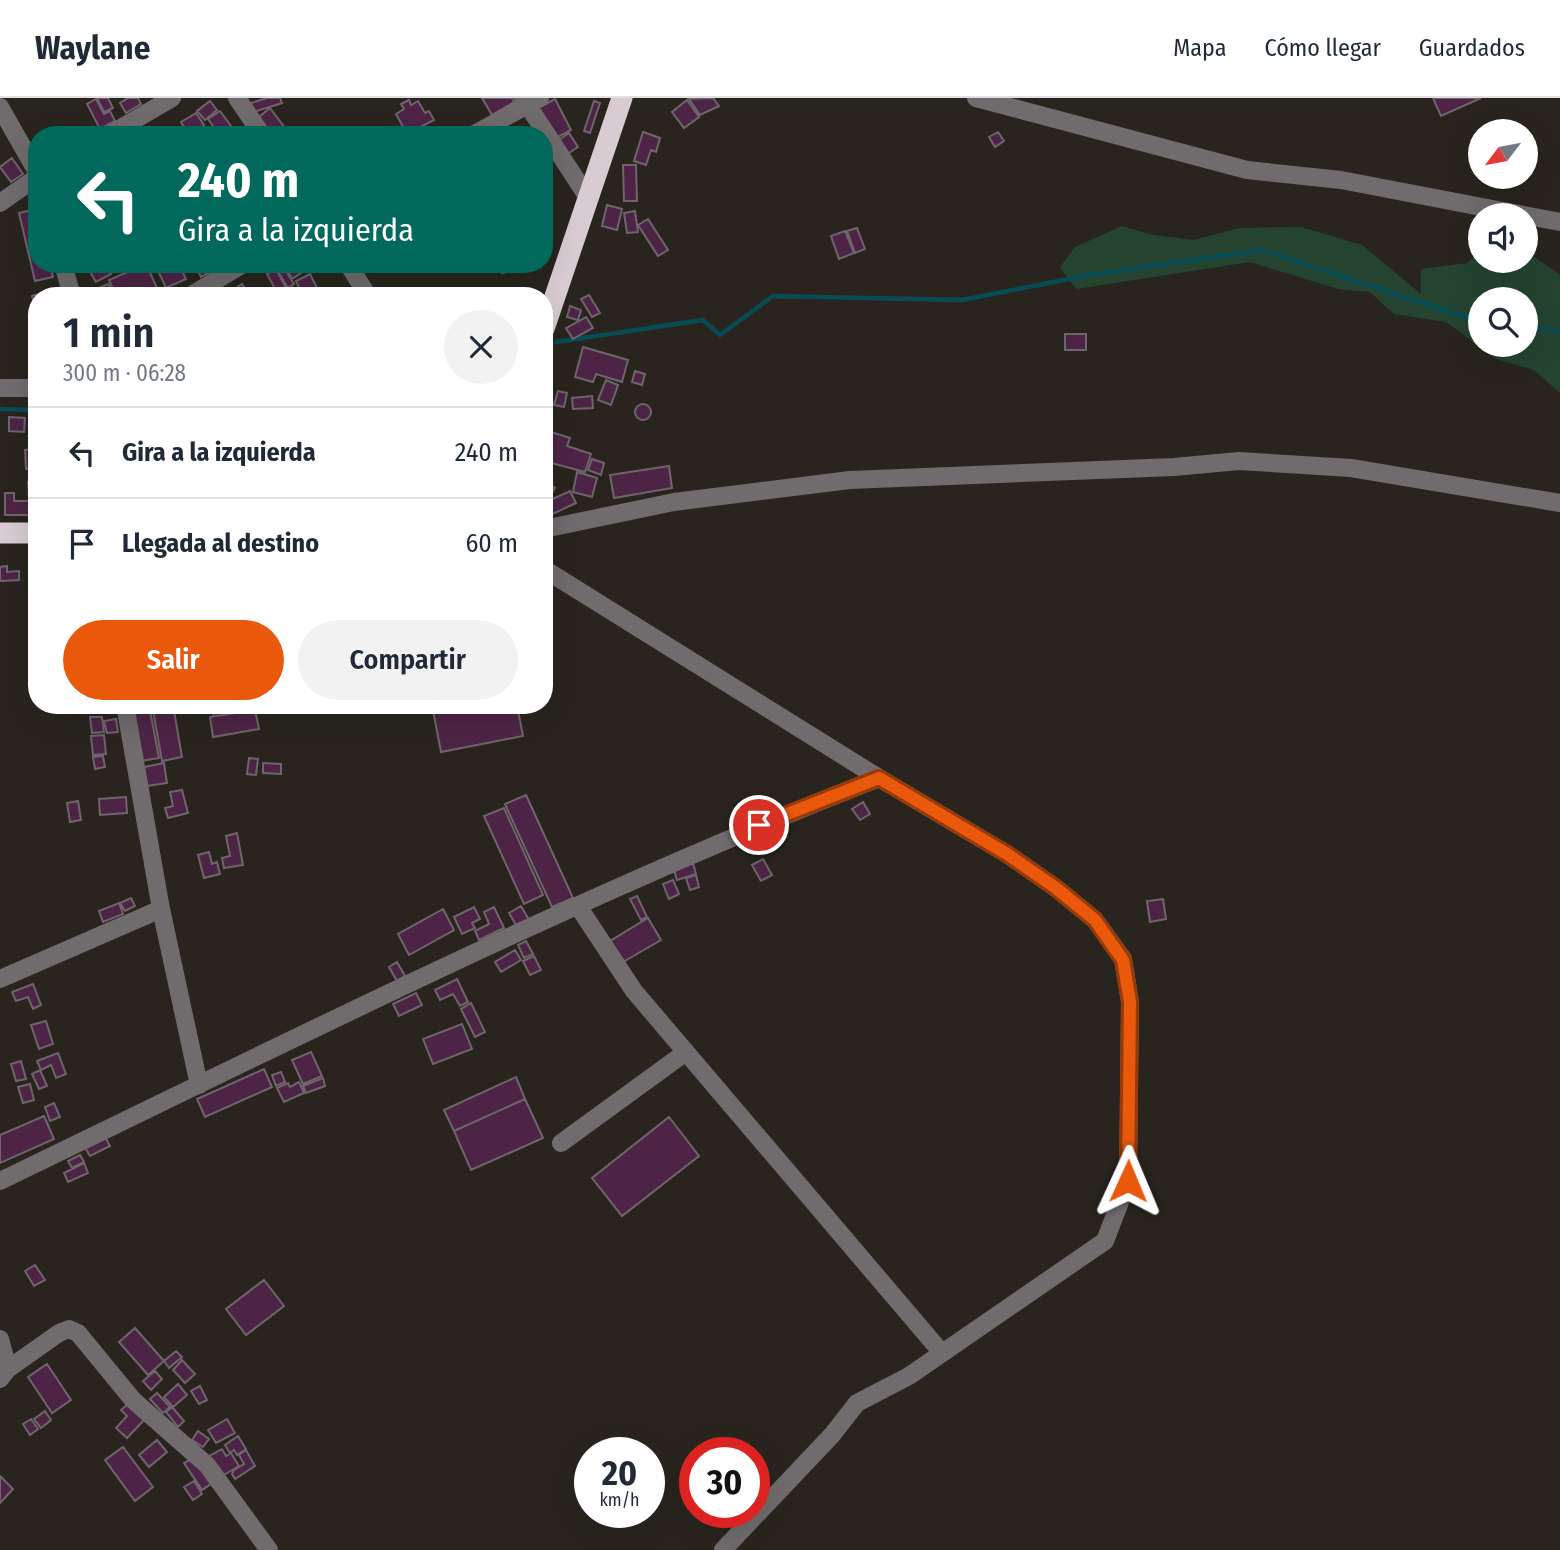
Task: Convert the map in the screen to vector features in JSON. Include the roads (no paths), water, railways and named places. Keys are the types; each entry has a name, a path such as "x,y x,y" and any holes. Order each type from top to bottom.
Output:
{"highway":[{"path":"553,301 622,98"},
{"path":"0,533 28,533"}],"street":[{"path":"124,126 172,98"},
{"path":"237,98 256,126"},
{"path":"976,98 1247,170 1341,180 1560,222"},
{"path":"488,126 530,100 545,126"},
{"path":"0,107 28,158"},
{"path":"553,139 587,197"},
{"path":"0,203 28,181"},
{"path":"205,287 228,273"},
{"path":"0,388 28,388"},
{"path":"553,527 674,502 850,480 1174,467 1239,461 1351,468 1560,503"},
{"path":"553,575 879,778 1007,854 1095,920 1123,960 1130,1002 1128,1181 1105,1241 909,1376 857,1403 832,1435 723,1550"},
{"path":"127,714 161,909 199,1085"},
{"path":"0,1181 578,906 759,825 879,778"},
{"path":"578,906 634,991 942,1353"},
{"path":"0,979 161,909"},
{"path":"561,1143 686,1052"},
{"path":"4,1374 59,1333 69,1329 78,1333 133,1400 207,1465 270,1550"},
{"path":"0,1339 4,1374"}],"waterway":[{"path":"556,342 703,320 720,335 773,296 962,300 1089,275 1263,250 1468,317"},
{"path":"1538,328 1560,331"},
{"path":"0,409 28,410"}]}
